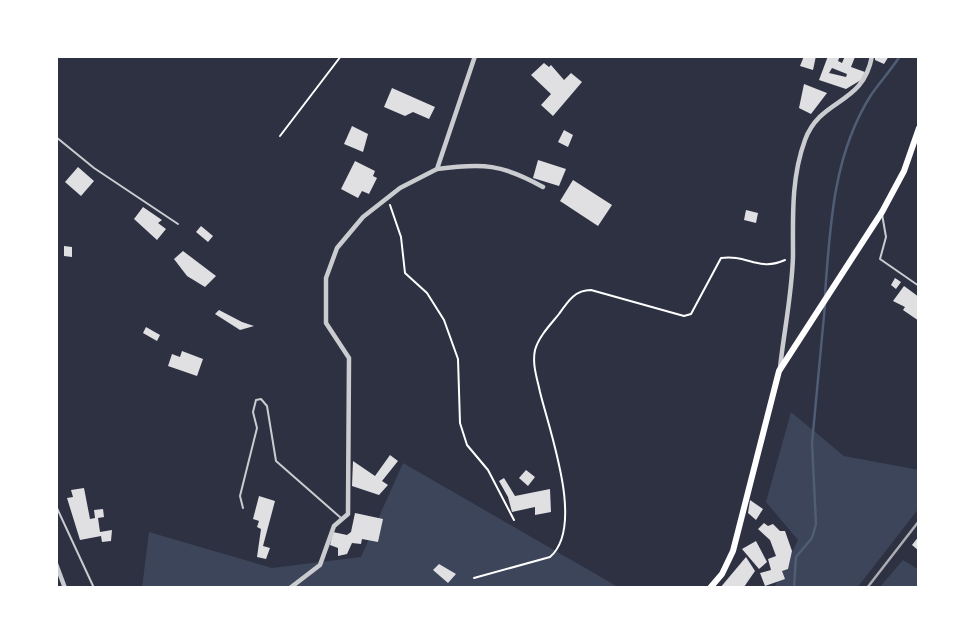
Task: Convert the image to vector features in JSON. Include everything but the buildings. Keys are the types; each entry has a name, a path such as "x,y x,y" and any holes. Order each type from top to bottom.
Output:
{"main road":[{"path":"710,588 722,573 733,551 779,371 882,212 904,171 919,128"}],"street":[{"path":"437,169 475,56"},
{"path":"779,371 793,257 792,204 805,139 821,114 864,83 872,56"},
{"path":"290,588 320,565 334,526 348,514 349,358 326,323 326,278 337,248 363,217 387,198 437,169 475,164 514,171 542,187"},
{"path":"56,564 65,588"}],"lane":[{"path":"56,137 94,168 178,224"},
{"path":"882,212 886,237 880,259 919,286"},
{"path":"243,508 240,496 257,428 254,405 256,400 261,400 267,406 276,461 342,519"},
{"path":"56,506 94,588"}],"path":[{"path":"280,136 341,56"},
{"path":"387,198 401,237 405,273 427,293 443,320 458,359 460,423 467,445 488,470 514,520"},
{"path":"474,578 550,557 559,549 564,535 566,505 534,364 540,338 571,297 582,289 591,290 684,316 691,314 721,258 732,256 772,266 793,257"}],"shaded area":[{"path":"791,412 844,456 919,470 919,508 857,588 774,588 798,540 766,502"},
{"path":"403,463 620,588 142,588 149,532 272,568 361,557"},
{"path":"903,560 919,570 919,588 879,588"}],"waterway":[{"path":"825,295 832,217 848,142 871,95 900,56"},
{"path":"794,588 796,557 812,538 816,524 812,443 825,305"}],"railway":[{"path":"867,588 919,521"}]}
